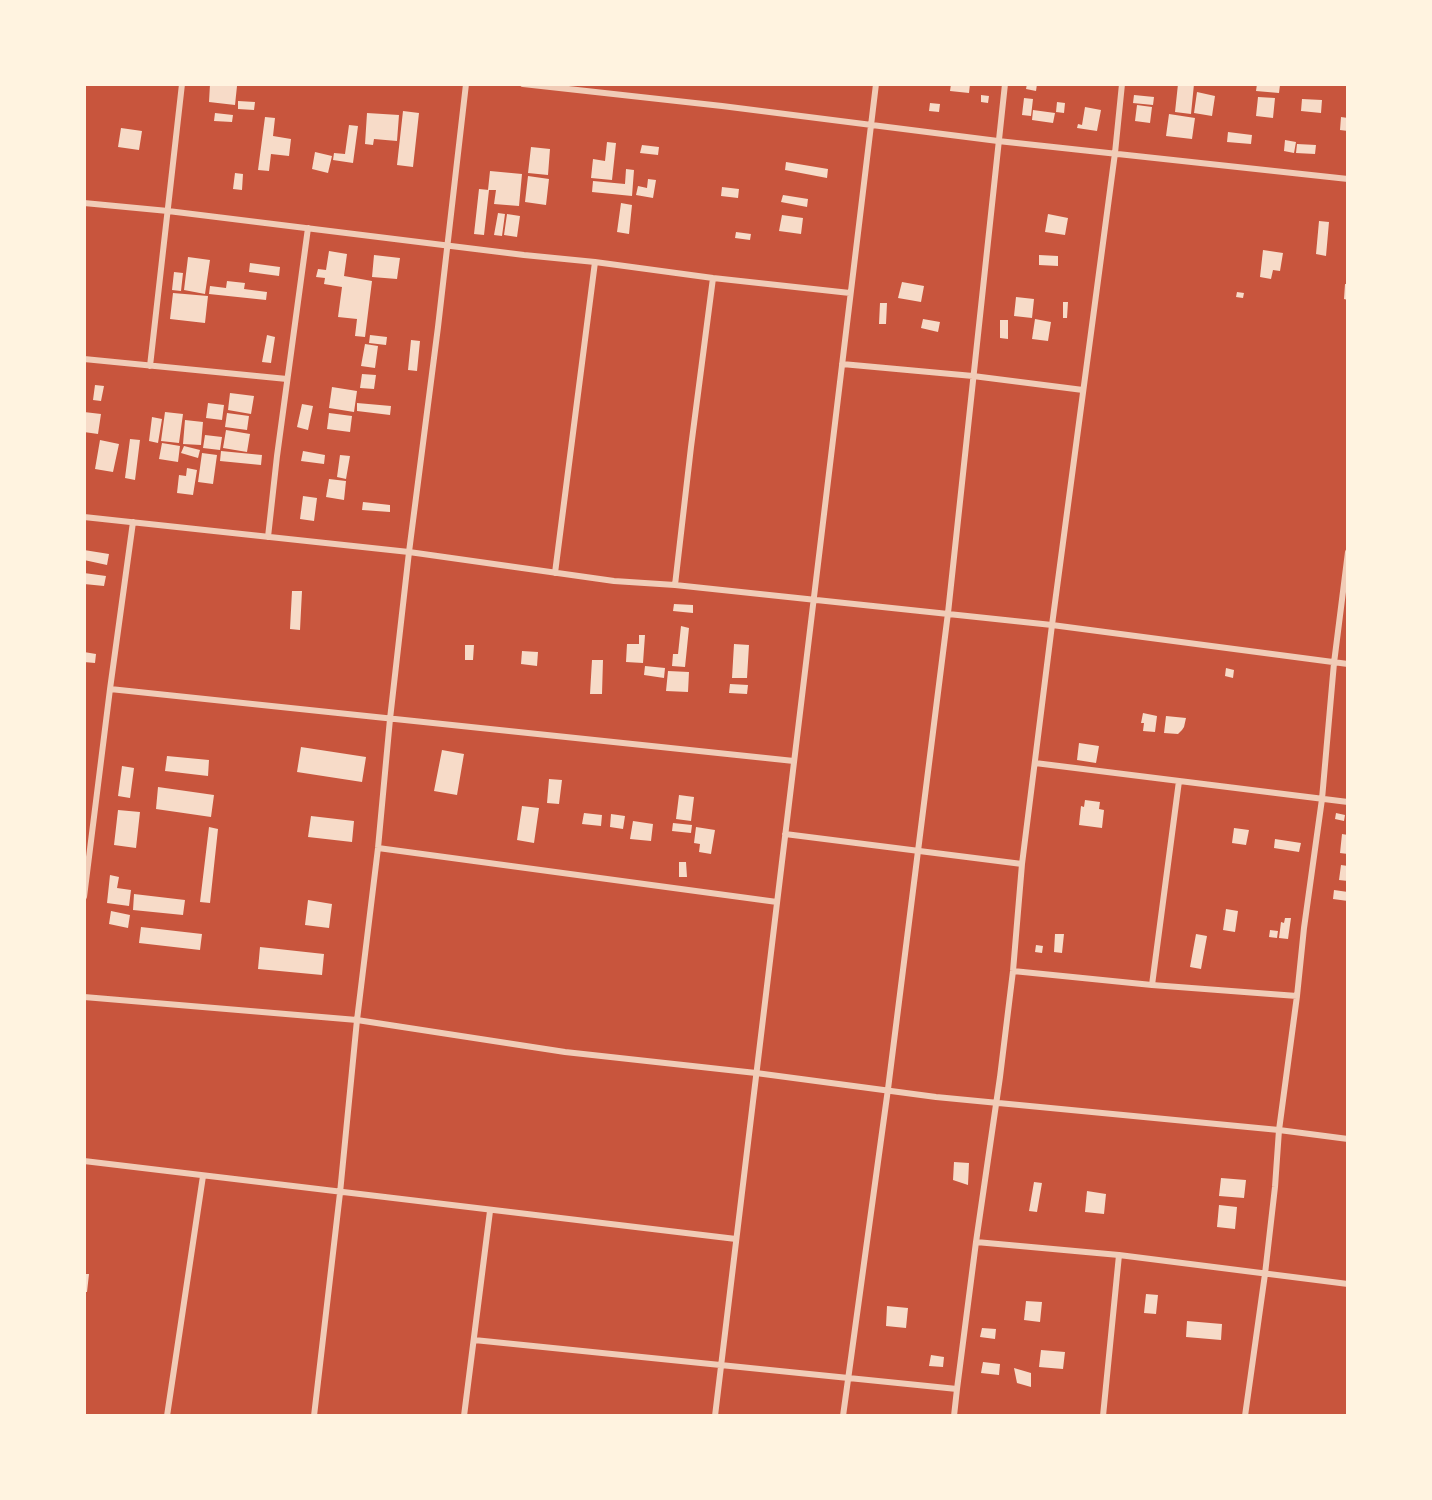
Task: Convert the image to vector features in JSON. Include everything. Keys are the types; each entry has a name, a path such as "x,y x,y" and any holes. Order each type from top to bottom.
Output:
{"street":[{"path":"150,366 182,84"},
{"path":"314,1416 378,848 408,552 466,84"},
{"path":"523,84 722,106 998,141 1348,178"},
{"path":"715,1416 876,84"},
{"path":"843,1416 888,1089 948,613 1005,84"},
{"path":"954,1416 1013,971 1035,763 1115,153 1122,84"},
{"path":"84,203 168,211 850,293"},
{"path":"268,537 308,228"},
{"path":"555,573 596,262"},
{"path":"675,585 713,278"},
{"path":"84,359 287,379"},
{"path":"842,364 974,376 1083,390"},
{"path":"84,517 408,552 614,581 675,585 1052,625 1348,664"},
{"path":"84,897 88,827 133,522"},
{"path":"1245,1416 1265,1274 1279,1130 1322,799 1334,663 1348,552"},
{"path":"110,689 794,760"},
{"path":"1035,763 1348,802"},
{"path":"1152,985 1179,781"},
{"path":"785,834 1023,864"},
{"path":"378,848 777,902"},
{"path":"1013,971 1297,996"},
{"path":"84,997 357,1020 565,1052 936,1096 1348,1139"},
{"path":"84,1161 736,1239"},
{"path":"167,1416 203,1176"},
{"path":"464,1416 490,1210"},
{"path":"976,1242 1119,1255 1348,1284"},
{"path":"1103,1416 1119,1255"},
{"path":"474,1340 957,1389"}],"building":[{"path":"210,84 237,86 235,105 209,102"},
{"path":"951,84 970,84 969,93 950,91"},
{"path":"1027,84 1037,84 1036,91 1026,89"},
{"path":"1178,84 1194,84 1191,114 1175,112"},
{"path":"1257,84 1280,85 1279,93 1256,91"},
{"path":"1197,92 1215,96 1212,116 1194,113"},
{"path":"981,95 989,96 988,103 981,102"},
{"path":"1134,95 1154,97 1153,105 1133,103"},
{"path":"1258,97 1275,98 1273,118 1256,116"},
{"path":"1024,98 1033,99 1031,116 1022,115"},
{"path":"1302,99 1322,100 1321,113 1301,111"},
{"path":"238,101 255,102 254,110 238,109"},
{"path":"1057,102 1065,103 1064,113 1056,112"},
{"path":"930,103 940,104 939,112 929,111"},
{"path":"1137,105 1152,107 1150,123 1135,121"},
{"path":"1085,107 1101,110 1097,131 1077,128 1078,124 1082,125"},
{"path":"1033,110 1055,113 1053,123 1032,120"},
{"path":"403,111 419,113 413,167 397,165"},
{"path":"215,113 233,115 232,122 214,121"},
{"path":"367,113 399,115 397,141 374,139 373,145 365,144"},
{"path":"1169,114 1195,118 1192,139 1166,136"},
{"path":"265,117 275,118 273,136 291,139 289,156 271,154 269,171 258,170"},
{"path":"1341,117 1348,118 1348,131 1340,130"},
{"path":"349,125 358,126 353,163 333,160 334,153 345,154"},
{"path":"121,128 142,131 139,150 118,147"},
{"path":"1228,132 1252,135 1251,144 1227,142"},
{"path":"1285,140 1296,142 1294,153 1284,151"},
{"path":"607,142 616,143 612,180 591,178 593,159 605,161"},
{"path":"1297,144 1316,145 1315,154 1296,153"},
{"path":"642,145 659,147 658,155 640,153"},
{"path":"531,147 550,149 548,175 528,173"},
{"path":"315,152 332,156 328,173 312,169"},
{"path":"786,162 828,169 827,178 785,170"},
{"path":"626,169 634,170 632,196 592,192 593,181 625,184"},
{"path":"490,171 522,174 519,206 494,204 496,190 488,190"},
{"path":"235,173 243,174 242,190 233,189"},
{"path":"528,176 549,179 546,205 525,202"},
{"path":"648,179 656,180 653,198 636,195 638,186 647,188"},
{"path":"722,187 739,189 738,198 721,196"},
{"path":"479,189 489,190 484,235 474,234"},
{"path":"783,195 808,199 807,207 781,202"},
{"path":"621,203 632,205 629,234 617,232"},
{"path":"498,213 505,214 502,236 494,235"},
{"path":"507,214 520,216 517,237 504,235"},
{"path":"1048,214 1068,218 1065,235 1045,232"},
{"path":"782,215 803,218 801,234 779,231"},
{"path":"1319,221 1329,222 1326,256 1316,254"},
{"path":"736,232 751,234 750,240 735,238"},
{"path":"1263,250 1283,253 1280,271 1273,270 1271,279 1260,277"},
{"path":"329,251 347,254 344,276 372,281 365,337 355,336 357,319 338,317 342,287 324,284 325,278 316,277 318,269 326,270"},
{"path":"374,255 400,258 397,279 372,277"},
{"path":"1039,255 1058,256 1058,266 1039,265"},
{"path":"188,257 210,260 205,294 184,290"},
{"path":"250,263 280,267 279,276 249,272"},
{"path":"174,272 183,273 181,291 172,290"},
{"path":"227,281 245,283 244,289 267,292 266,300 209,294 210,286 226,288"},
{"path":"902,282 924,286 921,302 898,298"},
{"path":"1345,284 1348,284 1348,300 1344,299"},
{"path":"1237,292 1244,293 1243,298 1236,297"},
{"path":"173,293 208,296 205,323 170,319"},
{"path":"1016,297 1034,299 1032,318 1014,316"},
{"path":"1063,302 1068,302 1067,318 1063,318"},
{"path":"880,303 887,303 886,324 879,324"},
{"path":"923,319 940,322 938,332 921,328"},
{"path":"1035,319 1051,322 1048,341 1032,339"},
{"path":"1000,320 1008,320 1008,339 1000,338"},
{"path":"267,335 275,337 271,363 262,362"},
{"path":"370,335 387,337 386,345 369,343"},
{"path":"411,340 420,341 417,371 408,370"},
{"path":"365,344 378,346 375,368 361,366"},
{"path":"362,374 376,375 374,389 360,388"},
{"path":"95,385 104,386 101,401 93,400"},
{"path":"332,387 357,391 354,412 329,408"},
{"path":"230,393 254,396 251,414 228,410"},
{"path":"208,403 224,405 222,420 206,418"},
{"path":"357,403 391,406 390,415 357,411"},
{"path":"302,404 313,406 308,430 297,427"},
{"path":"84,412 101,414 98,434 84,432"},
{"path":"165,412 183,414 179,443 161,441"},
{"path":"227,413 249,416 247,430 225,427"},
{"path":"329,413 352,416 350,432 327,429"},
{"path":"152,417 162,419 158,443 149,441"},
{"path":"185,420 203,422 201,445 183,444"},
{"path":"226,430 250,434 247,452 223,448"},
{"path":"205,435 222,437 220,450 203,448"},
{"path":"130,439 140,440 135,480 125,478"},
{"path":"100,440 119,444 113,472 95,469"},
{"path":"162,443 180,446 178,462 159,459"},
{"path":"184,446 200,450 198,458 181,453"},
{"path":"221,451 262,455 261,465 220,461"},
{"path":"303,451 325,455 324,464 301,461"},
{"path":"202,453 217,455 213,484 198,482"},
{"path":"340,455 350,456 346,479 337,477"},
{"path":"187,468 197,470 193,495 177,493 179,475 186,476"},
{"path":"329,479 346,481 344,500 326,497"},
{"path":"303,496 317,498 314,521 300,519"},
{"path":"363,502 390,505 390,512 362,510"},
{"path":"84,550 109,554 107,565 84,560"},
{"path":"84,573 106,576 104,586 84,584"},
{"path":"292,591 302,591 300,630 290,629"},
{"path":"674,604 693,605 693,613 673,611"},
{"path":"681,626 689,628 685,667 672,666 673,654 678,654"},
{"path":"639,635 645,635 643,663 626,662 627,644 639,644"},
{"path":"734,644 749,645 747,678 732,678"},
{"path":"465,645 474,645 473,660 465,660"},
{"path":"522,651 538,652 537,666 521,664"},
{"path":"84,652 96,654 95,663 84,662"},
{"path":"592,660 603,660 602,694 590,694"},
{"path":"645,666 665,668 664,678 644,675"},
{"path":"1226,668 1234,670 1233,678 1225,676"},
{"path":"668,671 689,672 688,692 666,691"},
{"path":"730,684 748,685 747,694 729,693"},
{"path":"1143,713 1157,716 1155,732 1143,731 1144,723 1141,723"},
{"path":"1166,716 1186,718 1184,727 1178,734 1164,733"},
{"path":"1079,743 1099,746 1096,763 1077,760"},
{"path":"301,747 366,757 362,782 297,772"},
{"path":"442,750 464,754 457,795 434,791"},
{"path":"167,756 209,760 208,776 165,771"},
{"path":"122,766 134,768 130,798 118,796"},
{"path":"549,779 562,780 559,804 547,803"},
{"path":"158,787 214,795 211,817 156,809"},
{"path":"679,795 694,797 691,821 676,819"},
{"path":"1085,800 1100,802 1099,809 1104,810 1102,828 1079,825 1081,806 1084,807"},
{"path":"522,806 539,808 534,843 517,840"},
{"path":"118,810 140,812 136,848 114,845"},
{"path":"584,813 602,815 601,826 582,824"},
{"path":"1336,813 1345,815 1344,821 1335,819"},
{"path":"611,814 625,816 623,829 610,827"},
{"path":"311,816 354,821 352,842 308,837"},
{"path":"633,821 653,824 651,841 630,839"},
{"path":"673,823 692,825 691,833 672,831"},
{"path":"209,827 218,829 210,903 200,902"},
{"path":"696,827 715,830 711,854 699,852 700,844 694,843"},
{"path":"1234,828 1249,830 1246,845 1232,843"},
{"path":"1342,834 1348,835 1348,854 1340,853"},
{"path":"1275,839 1301,843 1299,852 1274,848"},
{"path":"679,862 686,862 687,877 679,877"},
{"path":"1341,865 1348,866 1348,881 1339,880"},
{"path":"110,875 119,877 117,888 131,890 129,906 107,903"},
{"path":"1334,890 1348,892 1348,901 1333,899"},
{"path":"134,894 185,900 183,915 133,910"},
{"path":"308,900 332,904 329,928 305,925"},
{"path":"1226,909 1238,911 1235,932 1223,930"},
{"path":"111,911 130,915 128,928 109,924"},
{"path":"1285,918 1291,918 1288,939 1279,938 1281,922 1284,923"},
{"path":"141,927 202,934 200,950 139,943"},
{"path":"1270,930 1278,931 1277,938 1269,937"},
{"path":"1055,934 1064,934 1062,953 1054,952"},
{"path":"1196,934 1207,936 1201,969 1190,967"},
{"path":"1036,945 1043,946 1042,953 1035,952"},
{"path":"260,947 324,954 322,975 258,969"},
{"path":"954,1162 969,1163 968,1185 953,1180"},
{"path":"1221,1178 1246,1180 1244,1198 1219,1196"},
{"path":"1034,1182 1042,1183 1037,1212 1029,1211"},
{"path":"1087,1191 1106,1194 1104,1214 1085,1212"},
{"path":"1219,1205 1237,1207 1235,1229 1217,1227"},
{"path":"84,1274 89,1274 87,1292 84,1292"},
{"path":"1146,1294 1158,1295 1156,1314 1144,1313"},
{"path":"1026,1301 1042,1302 1040,1322 1024,1320"},
{"path":"887,1306 908,1308 906,1328 886,1326"},
{"path":"1187,1321 1222,1324 1221,1340 1186,1337"},
{"path":"982,1328 996,1329 995,1339 980,1337"},
{"path":"1041,1350 1065,1352 1063,1369 1039,1367"},
{"path":"931,1355 944,1357 943,1367 929,1366"},
{"path":"983,1362 1000,1364 999,1375 981,1373"},
{"path":"1014,1368 1031,1373 1031,1387 1017,1383"}]}
